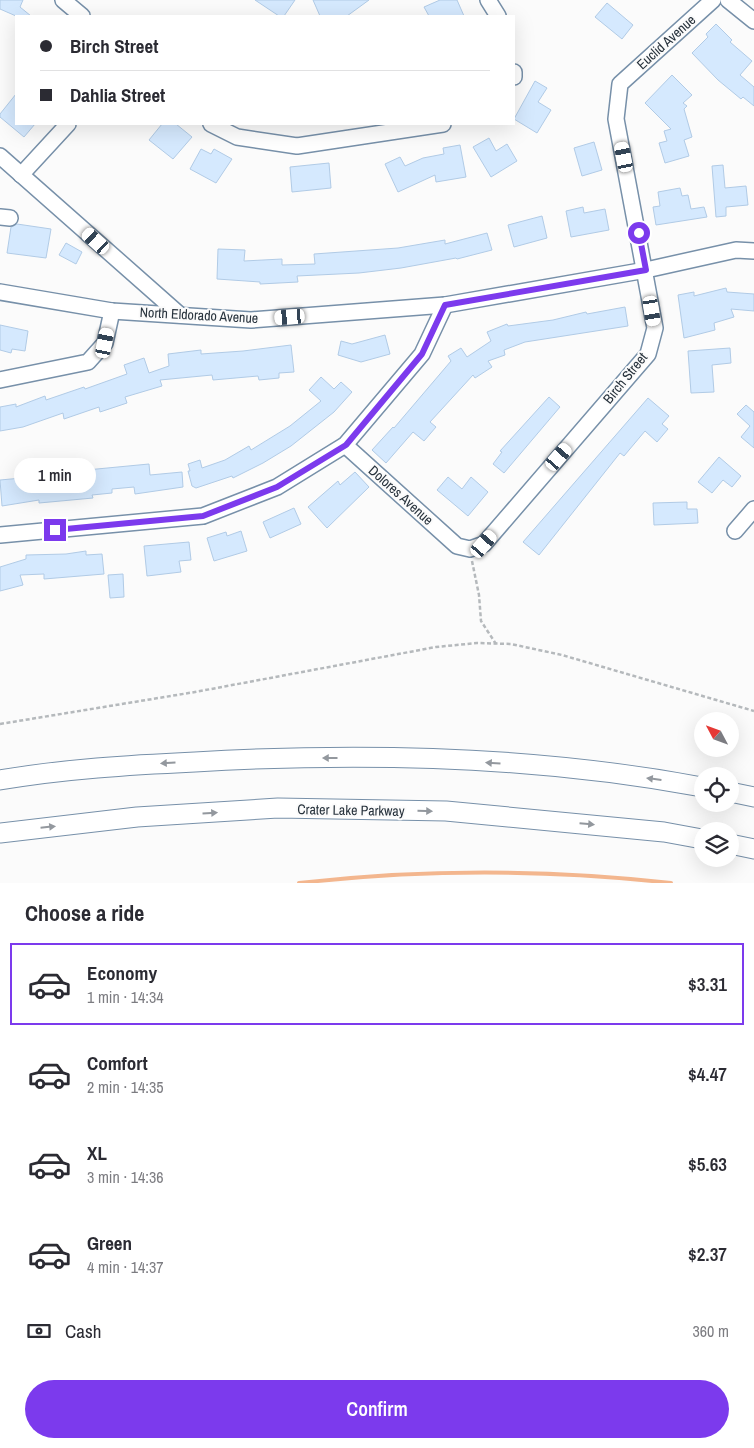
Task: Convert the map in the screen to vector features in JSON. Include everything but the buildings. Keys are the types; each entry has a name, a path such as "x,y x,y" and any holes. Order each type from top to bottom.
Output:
{"main road":[{"path":"0,780 134,765 249,759 397,758 544,767 660,779 694,785"},
{"path":"739,794 754,797"},
{"name":"Crater Lake Parkway","path":"0,833 137,817 278,808 446,812 664,832 694,838"},
{"path":"739,846 754,849"}],"street":[{"path":"63,0 81,15"},
{"path":"488,0 497,15"},
{"name":"Euclid Avenue","path":"620,84 713,0"},
{"path":"728,0 754,21"},
{"name":"Birch Street","path":"463,548 484,544 648,354 655,328 646,270 616,119 620,84"},
{"path":"22,175 67,125"},
{"path":"213,125 237,137 297,146 436,125"},
{"path":"0,156 180,315"},
{"name":"North Eldorado Avenue","path":"0,292 112,311 251,320 445,305 646,270 736,250 754,251"},
{"path":"0,535 203,516 277,487 346,445 422,354 445,305"},
{"path":"0,380 88,362 105,343 112,311"},
{"name":"Dolores Avenue","path":"346,445 463,548"},
{"path":"735,531 754,509"}],"path":[{"path":"463,548 479,595 481,621 496,644"},
{"path":"0,724 195,692 436,647 477,643 511,644 562,655 754,711"}],"waterway":[{"path":"299,883 392,875 485,872 578,875 671,883"}],"route":[{"path":"55,530 203,516 277,487 346,445 422,354 445,305 646,270 639,233"}]}
